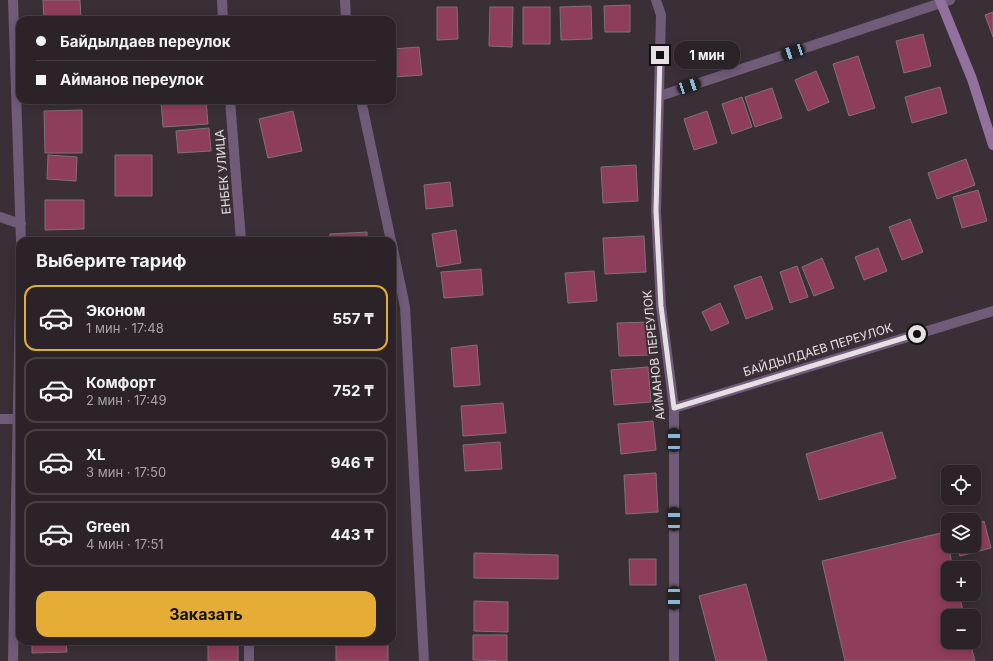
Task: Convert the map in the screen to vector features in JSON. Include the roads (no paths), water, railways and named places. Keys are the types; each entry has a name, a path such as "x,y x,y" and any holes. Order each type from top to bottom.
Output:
{"street":[{"path":"13,0 16,84"},
{"path":"222,0 223,16"},
{"path":"345,0 346,16"},
{"name":"АЙМАНОВ ПЕРЕУЛОК","path":"656,0 661,15 657,219 661,306 674,408 674,661"},
{"path":"660,96 944,1 972,79 993,145"},
{"path":"17,104 21,237"},
{"name":"ЕНБЕК УЛИЦА","path":"230,104 241,237"},
{"path":"362,104 390,237"},
{"path":"0,216 21,224"},
{"path":"396,263 405,307 424,661"},
{"name":"БАЙДЫЛДАЕВ ПЕРЕУЛОК","path":"674,408 993,311"},
{"path":"0,420 16,419"},
{"path":"13,661 16,516"},
{"path":"248,645 249,661"}]}
